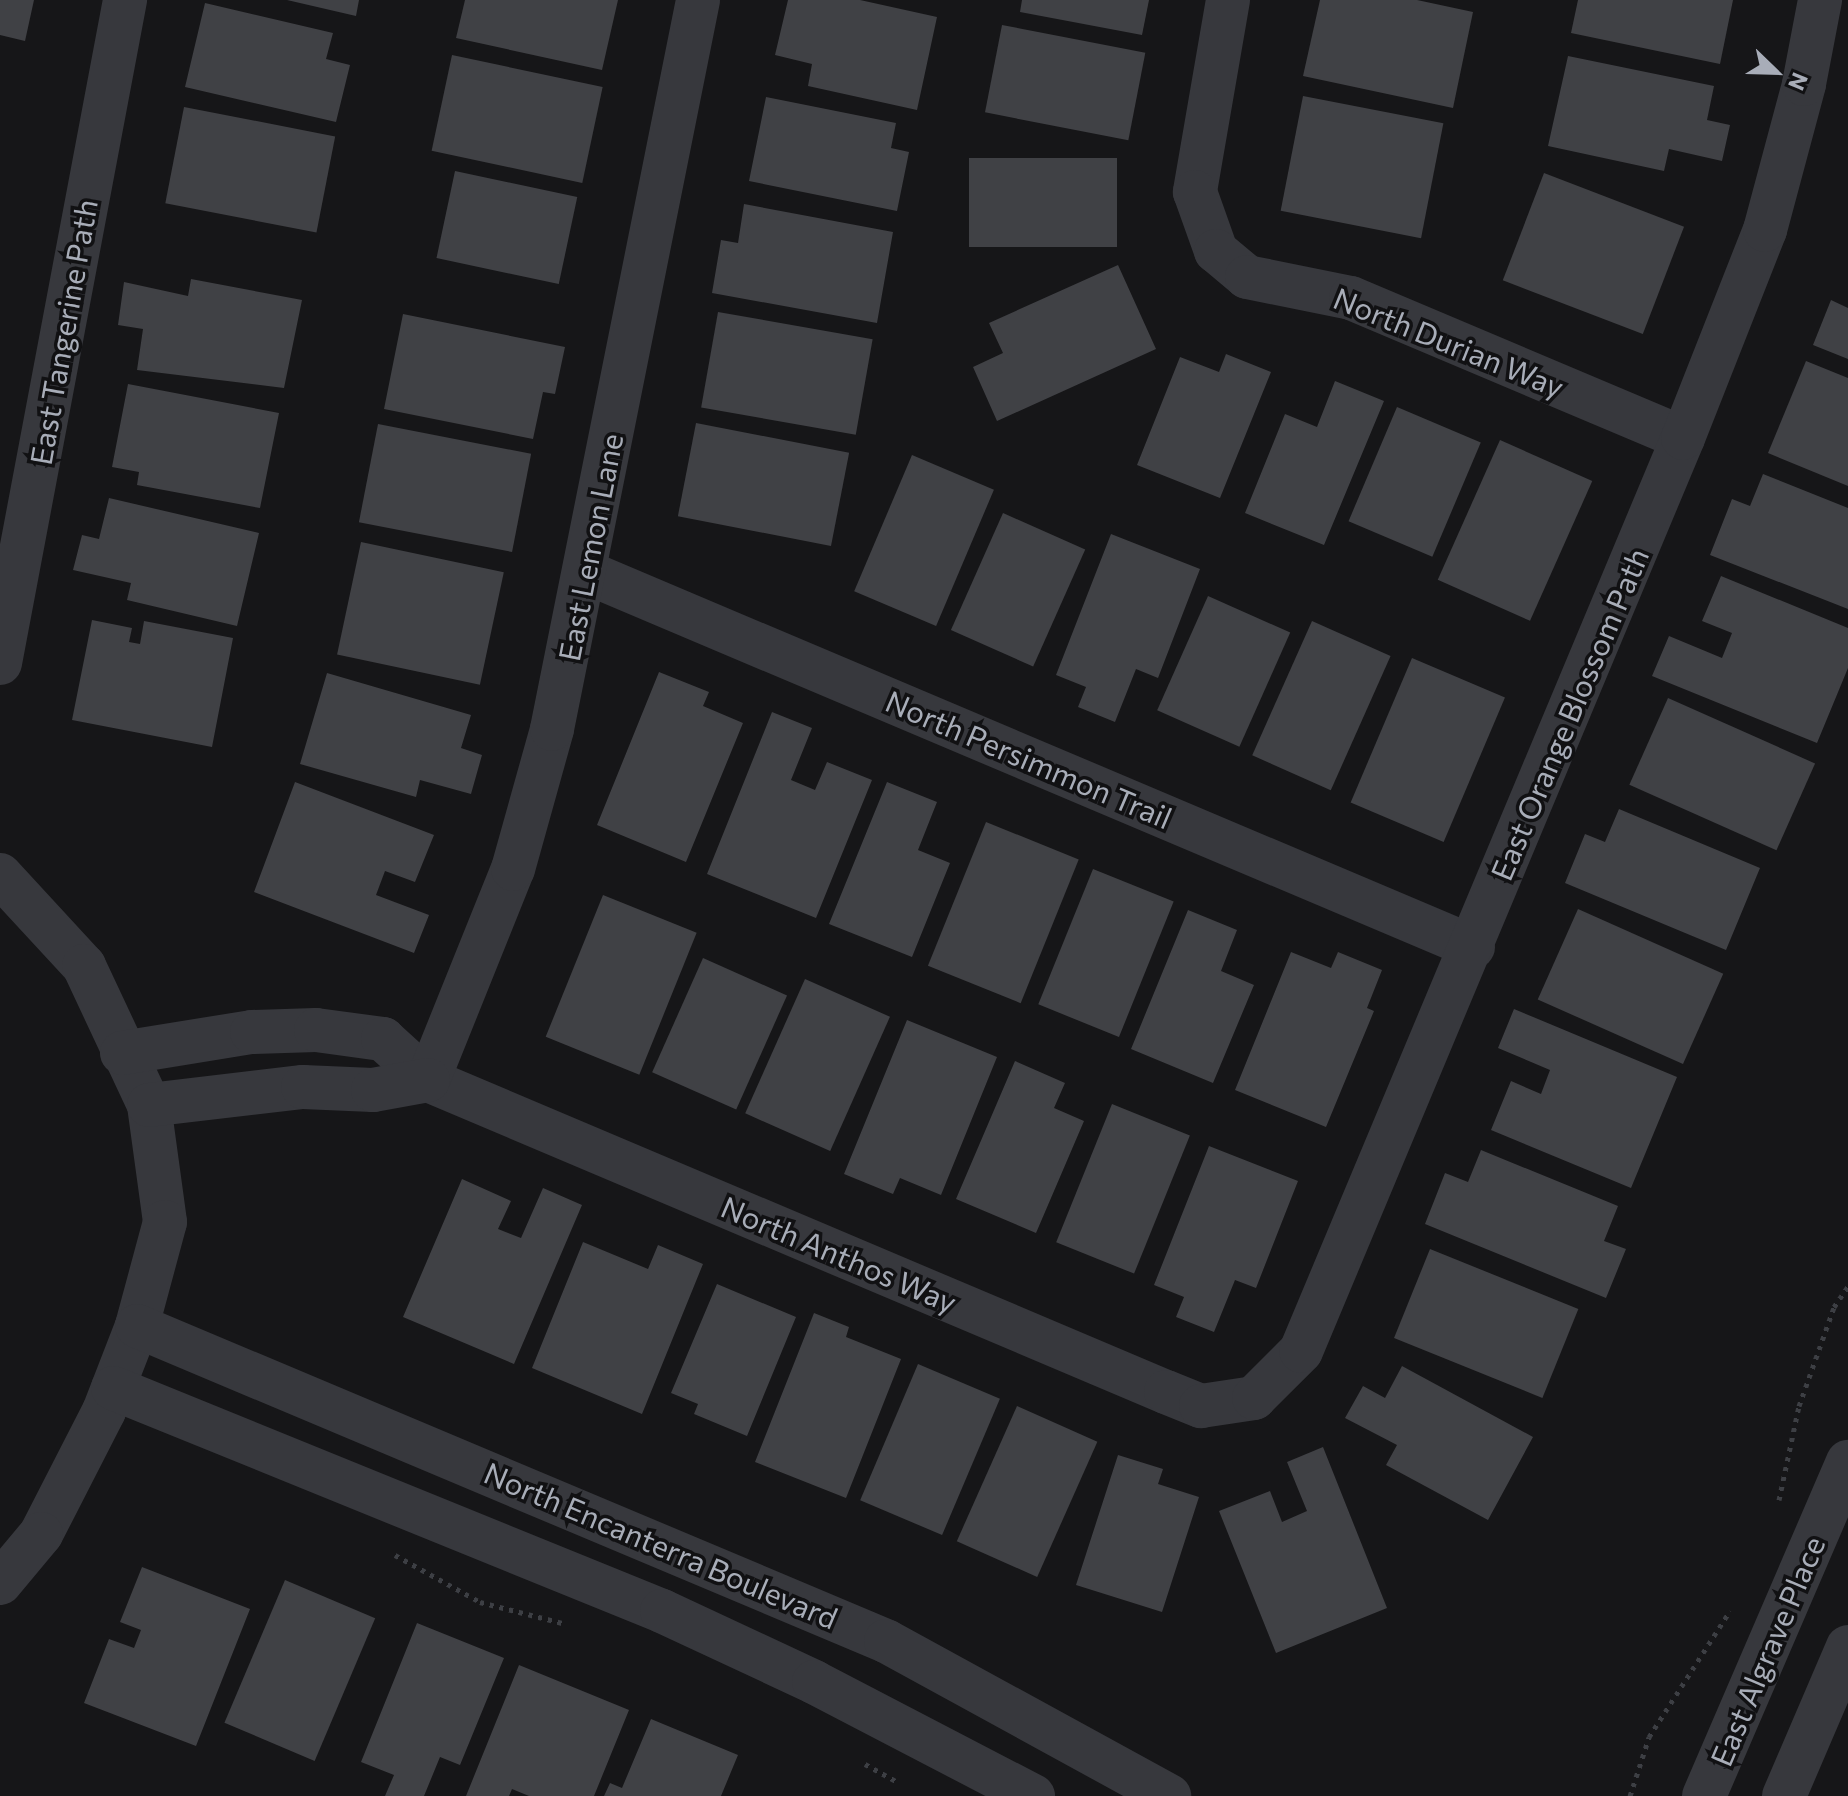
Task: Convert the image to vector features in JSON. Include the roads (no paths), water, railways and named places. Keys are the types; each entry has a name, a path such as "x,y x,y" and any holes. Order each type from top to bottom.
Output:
{"street":[{"name":"East Tangerine Path","path":"0,663 125,0"},
{"name":"East Lemon Lane","path":"428,1080 513,869 552,729 586,572 698,0"},
{"name":"North Durian Way","path":"1228,0 1195,192 1216,251 1247,277 1351,298 1683,438"},
{"name":"East Orange Blossom Path","path":"1254,1398 1301,1351 1473,947 1683,438 1765,230 1804,84 1820,0"},
{"name":"North Persimmon Trail","path":"586,572 1473,947"},
{"path":"0,875 84,966 122,1053 149,1105 165,1222 137,1326 108,1400 41,1534 0,1583"},
{"name":"North Anthos Way","path":"122,1053 252,1032 316,1030 383,1039 428,1080 1166,1392 1201,1406 1254,1398"},
{"path":"149,1105 303,1087 373,1090 428,1080"},
{"name":"North Encanterra Boulevard","path":"137,1326 886,1641 1169,1796"},
{"name":"North Encanterra Boulevard","path":"108,1400 662,1611 884,1717 1033,1796"},
{"name":"East Algrave Place","path":"1704,1796 1848,1462"},
{"path":"1784,1796 1848,1647"}]}
